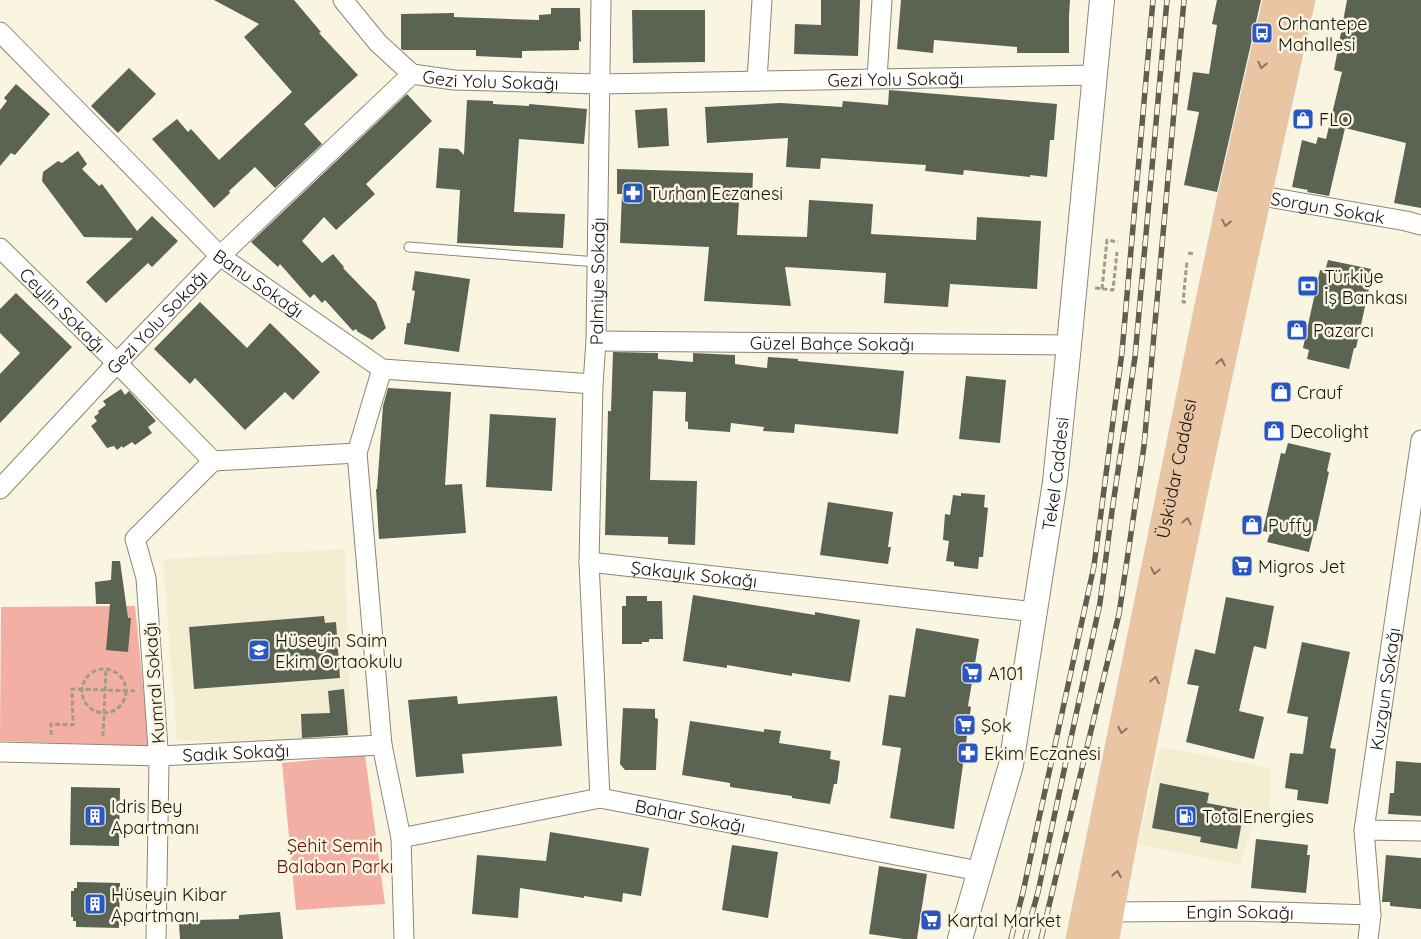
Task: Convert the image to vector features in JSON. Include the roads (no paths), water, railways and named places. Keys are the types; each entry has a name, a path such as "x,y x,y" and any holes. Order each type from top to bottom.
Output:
{"main road":[{"name":"Üsküdar Caddesi","path":"1105,939 1182,543 1245,193 1277,0"},
{"name":"Üsküdar Caddesi","path":"1080,939 1201,344 1301,0"}],"street":[{"path":"343,0 378,43 412,74"},
{"name":"Palmiye Sokağı","path":"589,562 593,384 596,341 601,0"},
{"path":"758,82 762,0"},
{"path":"877,78 882,0"},
{"name":"Tekel Caddesi","path":"960,939 1011,765 1055,482 1070,345 1102,0"},
{"name":"Banu Sokağı","path":"0,32 220,256 382,369"},
{"name":"Gezi Yolu Sokağı","path":"0,489 220,256 412,74 454,80 600,84 1094,75"},
{"name":"Sorgun Sokak","path":"1245,193 1421,225"},
{"name":"Ceylin Sokağı","path":"2,254 117,363 213,461"},
{"name":"Güzel Bahçe Sokağı","path":"596,341 1070,345"},
{"path":"404,939 401,838 382,745 357,453 382,369 593,384"},
{"name":"Kuzgun Sokağı","path":"1368,939 1370,915 1364,830 1421,440"},
{"path":"213,461 357,453"},
{"name":"Kumral Sokağı","path":"156,939 159,756 146,578 135,539 213,461"},
{"path":"589,562 600,798"},
{"name":"Şakayık Sokağı","path":"589,562 1035,612"},
{"name":"Sadık Sokağı","path":"0,752 159,756 382,745"},
{"name":"Bahar Sokağı","path":"401,838 600,798 979,871"},
{"path":"1364,830 1421,831"},
{"name":"Engin Sokağı","path":"1109,912 1243,911 1370,915"}],"lane":[{"path":"409,247 597,262"}],"railway":[{"path":"1011,939 1023,892 1094,566 1122,352 1153,0"},
{"path":"1025,939 1038,892 1100,603 1135,357 1167,0"},
{"path":"1041,939 1119,614 1144,446 1184,0"}],"place":[{"name":"Orhantepe Mahallesi","path":"1262,33"},
{"name":"FLO","path":"1303,119"},
{"name":"Turhan Eczanesi","path":"633,193"},
{"name":"Türkiye İş Bankası","path":"1308,286"},
{"name":"Pazarcı","path":"1297,330"},
{"name":"Crauf","path":"1281,392"},
{"name":"Decolight","path":"1274,431"},
{"name":"Puffy","path":"1252,525"},
{"name":"Migros Jet","path":"1242,566"},
{"name":"Hüseyin Saim Ekim Ortaokulu","path":"259,650"},
{"name":"A101","path":"972,673"},
{"name":"Şok","path":"965,725"},
{"name":"Ekim Eczanesi","path":"968,753"},
{"name":"Idris Bey Apartmanı","path":"95,816"},
{"name":"TotalEnergies","path":"1186,816"},
{"name":"Hüseyin Kibar Apartmanı","path":"95,904"},
{"name":"Kartal Market","path":"931,920"}],"park label":[{"name":"Şehit Semih Balaban Parkı","path":"335,855"}]}
